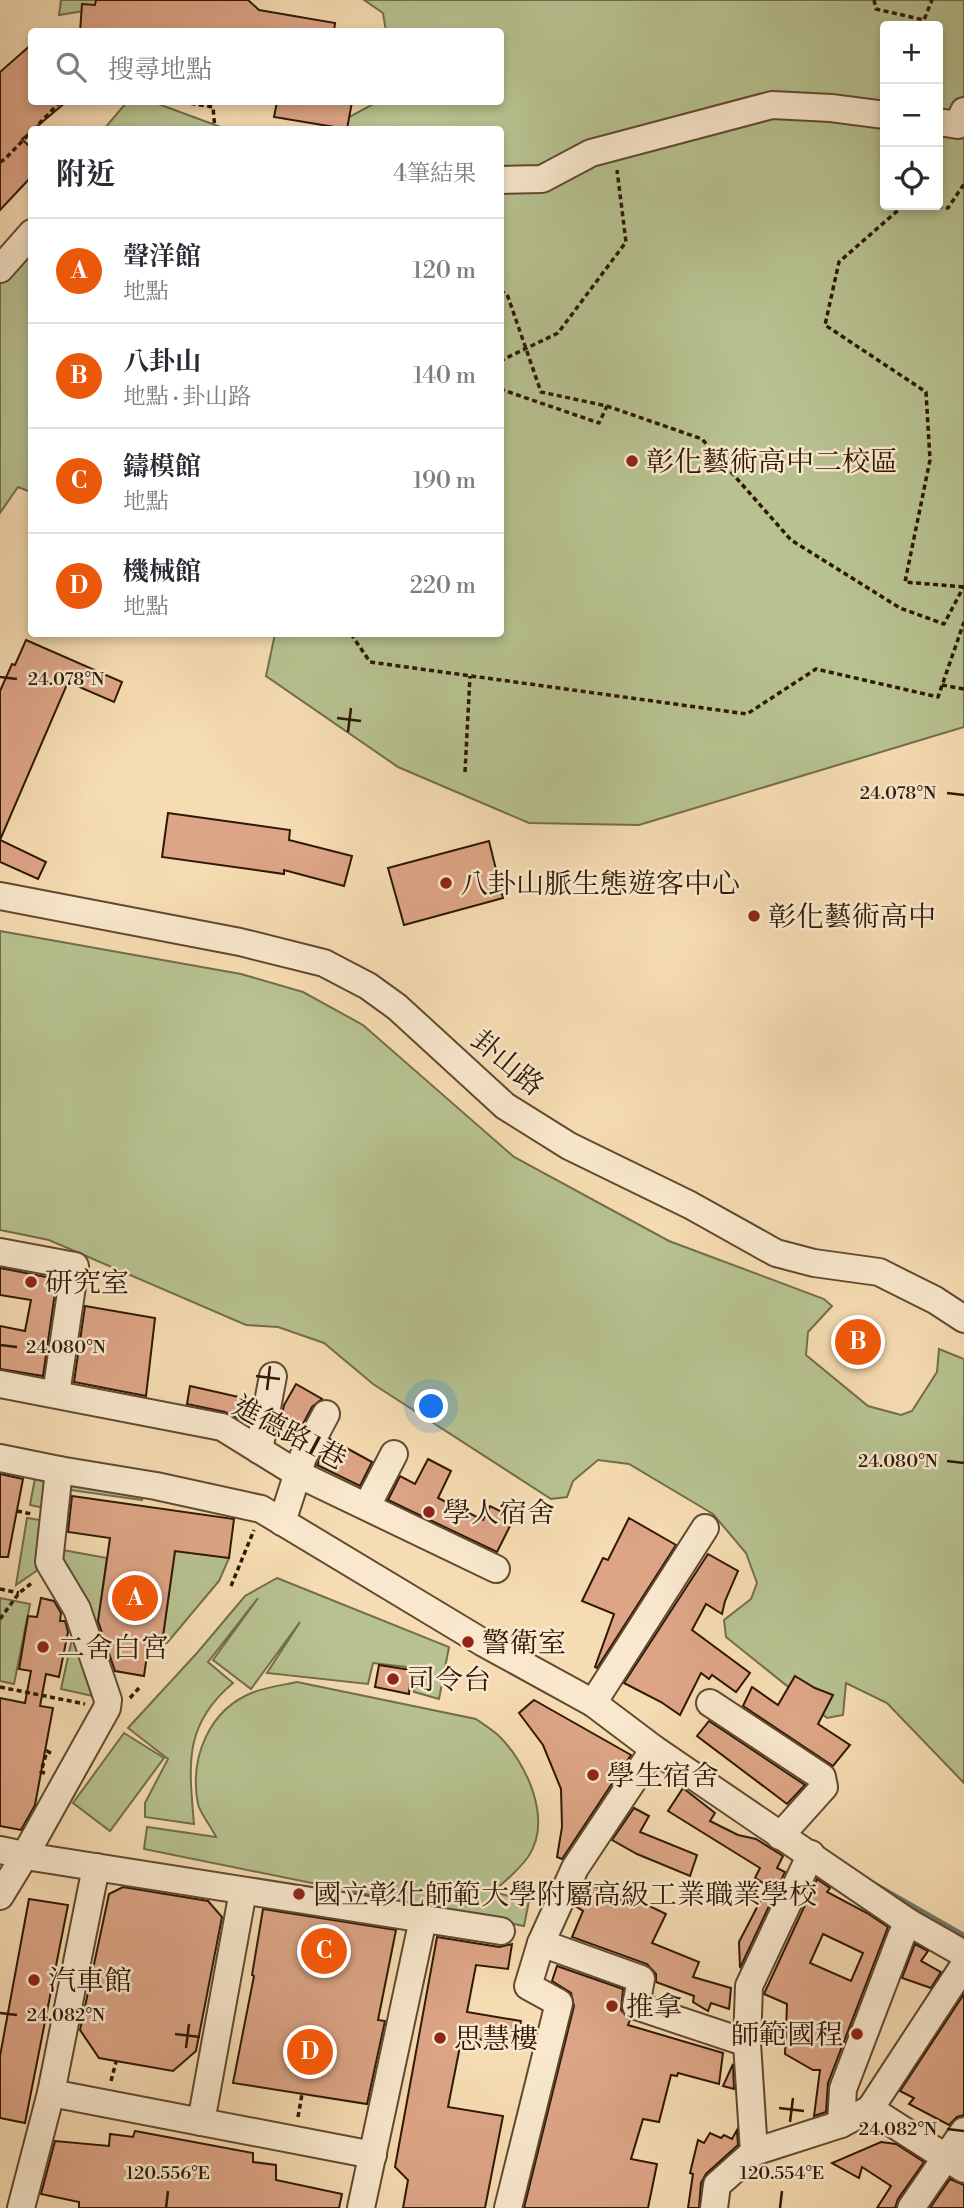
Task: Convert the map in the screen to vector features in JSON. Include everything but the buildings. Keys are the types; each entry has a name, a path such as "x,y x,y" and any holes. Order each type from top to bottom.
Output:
{"street":[{"path":"504,180 542,179 591,153 772,105 831,108 880,114"},
{"path":"943,123 958,125 964,111"},
{"path":"0,269 28,238"},
{"name":"卦山路","path":"0,896 240,942 324,963 368,986 397,1007 505,1106 569,1146 690,1205 776,1253 814,1263 878,1272 936,1300 964,1319"},
{"path":"0,1252 75,1266 56,1394"},
{"path":"259,1450 273,1376"},
{"name":"進德路1巷","path":"0,1384 222,1427 298,1474 496,1569"},
{"path":"272,1515 298,1474 303,1457 326,1413"},
{"path":"367,1506 394,1454"},
{"path":"0,1458 156,1486 272,1515 482,1642 593,1703 654,1749 783,1832 904,1929 962,1962 870,2109 841,2124 754,2152 717,2185 714,2208"},
{"path":"0,1896 13,1853 107,1708 104,1683 77,1609 49,1562 59,1470"},
{"path":"593,1703 705,1528"},
{"path":"710,1703 822,1777 824,1787 783,1832"},
{"path":"508,2208 559,2003 528,1986 541,1942 575,1868 654,1749"},
{"path":"13,1853 501,1931"},
{"path":"754,2152 747,2043 749,1986 811,1854"},
{"path":"22,2208 51,2093 96,1867"},
{"path":"201,2122 243,1891"},
{"path":"361,2208 423,1919"},
{"path":"841,2124 843,2090 904,1929"},
{"path":"541,1942 641,1979 636,2006 747,2043"},
{"path":"51,2093 373,2155"},
{"path":"870,2109 956,2163"},
{"path":"911,2208 956,2163 964,2131"}],"path":[{"path":"874,0 876,9 924,20 932,0"},
{"path":"36,126 57,105"},
{"path":"201,105 213,107 215,126"},
{"path":"0,162 28,134"},
{"path":"504,359 558,333 626,242 614,147"},
{"path":"943,207 948,208 964,184"},
{"path":"504,293 507,294 541,392 607,406 702,439 791,540 900,608 944,624 964,587 905,582 930,460 926,392 825,325 839,262 898,210"},
{"path":"504,390 599,424 607,406"},
{"path":"353,637 370,662 747,714 816,669 938,697 964,622"},
{"path":"465,772 470,676"},
{"path":"942,685 964,689"},
{"path":"231,1587 246,1554 272,1515"},
{"path":"0,1589 19,1592 0,1619"},
{"path":"0,1687 107,1708"},
{"path":"41,1772 47,1751 54,1754 52,1763"}],"green space":[{"path":"61,0 152,0 59,15"},
{"path":"364,0 964,0 964,727 639,825 529,823 398,767 266,676 274,637 504,637 504,126 333,126 371,105 504,105 504,28 386,28 383,13"},
{"path":"124,105 161,105 218,126 107,126"},
{"path":"28,222 28,491 18,487 0,513 0,257"},
{"path":"0,931 241,974 303,992 363,1025 514,1157 669,1241 824,1299 832,1306 808,1332 806,1355 868,1406 901,1415 912,1411 937,1372 939,1349 964,1359 964,1783 887,1703 846,1683 843,1715 827,1718 726,1637 724,1620 751,1599 757,1583 746,1553 713,1514 629,1464 598,1460 573,1481 567,1497 551,1499 373,1384 324,1343 278,1327 246,1325 49,1240 0,1230"},
{"path":"36,1473 50,1475 49,1509 30,1505"},
{"path":"71,1481 143,1492 142,1500 70,1490"},
{"path":"27,1518 47,1521 42,1567 16,1585"},
{"path":"57,1549 107,1558 96,1637 67,1566 60,1560"},
{"path":"175,1551 229,1558 219,1581 167,1643 162,1643"},
{"path":"277,1578 449,1647 439,1699 414,1692 415,1668 373,1663 368,1684 267,1673 300,1622 251,1689 213,1660 258,1598 208,1662 233,1683 205,1714 197,1731 191,1765 194,1824 145,1817 145,1803 168,1759 128,1728 245,1596"},
{"path":"0,1598 30,1604 14,1684 0,1681"},
{"path":"75,1625 97,1697 61,1689"},
{"path":"297,1682 476,1719 498,1735 527,1776 537,1810 535,1842 528,1857 493,1892 529,1901 524,1926 144,1849 147,1827 216,1837 199,1808 196,1787 200,1753 206,1737 225,1710 238,1700 259,1690"},
{"path":"124,1733 164,1758 110,1831 73,1803"}],"waterway":[{"path":"877,1886 964,1936"}],"place":[{"name":"彰化藝術高中二校區","path":"632,461"},
{"name":"八卦山脈生態遊客中心","path":"446,883"},
{"name":"彰化藝術高中","path":"754,916"},
{"name":"研究室","path":"31,1282"},
{"name":"八卦山","path":"858,1342"},
{"name":"學人宿舍","path":"429,1512"},
{"name":"聲洋館","path":"135,1598"},
{"name":"警衛室","path":"468,1642"},
{"name":"二舍白宮","path":"43,1647"},
{"name":"司令台","path":"393,1679"},
{"name":"學生宿舍","path":"593,1775"},
{"name":"國立彰化師範大學附屬高級工業職業學校","path":"299,1894"},
{"name":"鑄模館","path":"324,1951"},
{"name":"汽車館","path":"34,1980"},
{"name":"推拿","path":"612,2006"},
{"name":"師範國程","path":"857,2034"},
{"name":"思慧樓","path":"440,2038"},
{"name":"機械館","path":"310,2052"}]}
